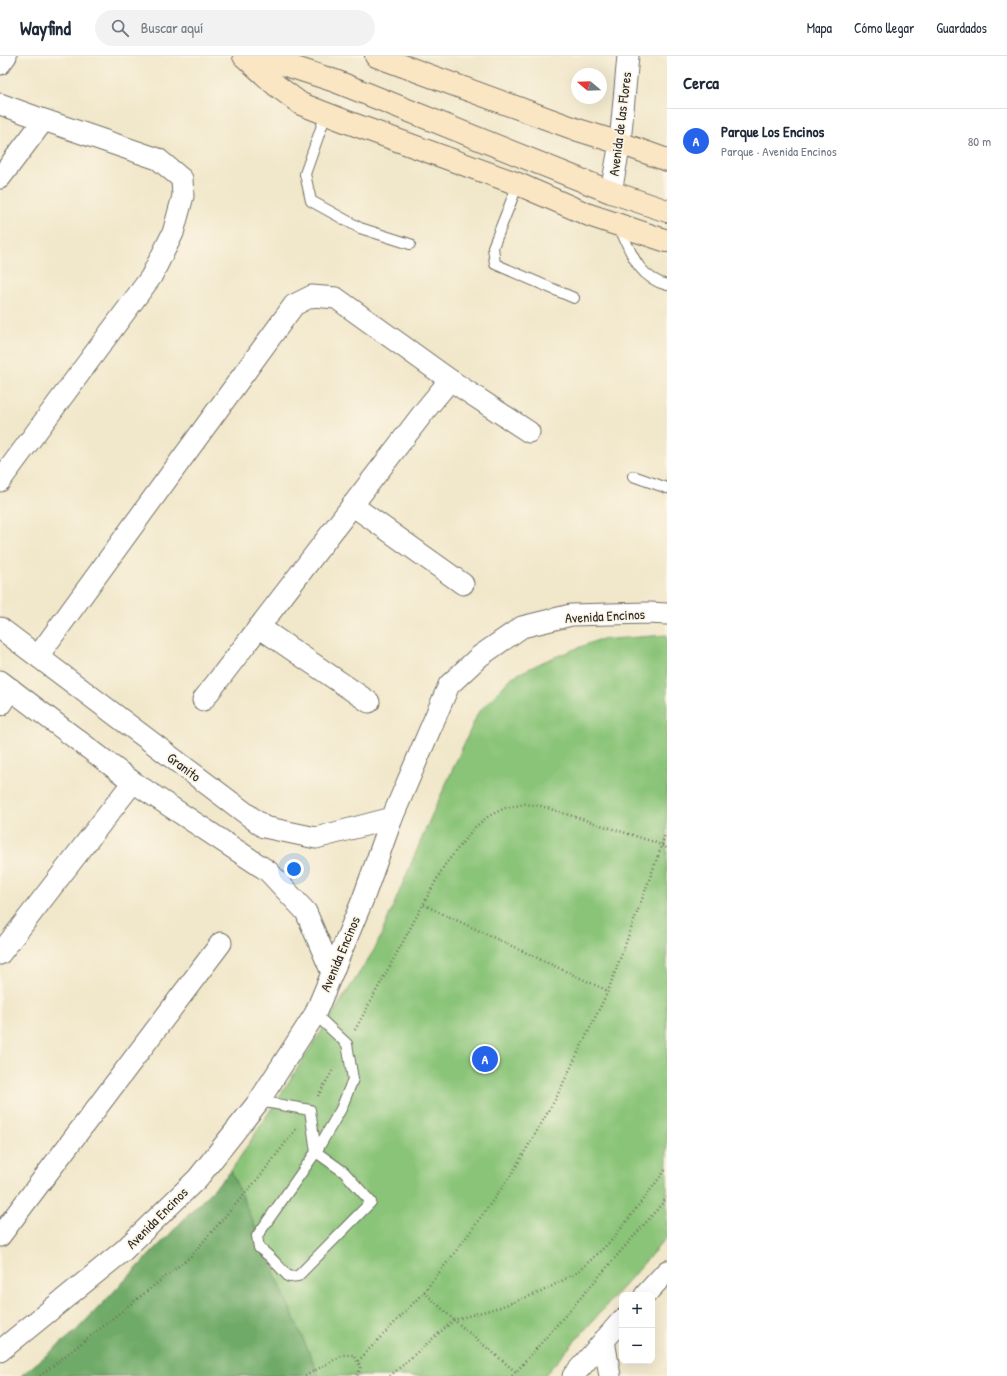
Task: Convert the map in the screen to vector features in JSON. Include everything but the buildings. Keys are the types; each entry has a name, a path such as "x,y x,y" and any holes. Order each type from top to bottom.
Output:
{"main road":[{"path":"244,56 277,86 301,104 518,184 589,214 667,241"},
{"path":"259,56 335,81 611,192 667,211"},
{"path":"376,56 578,130 667,160"}],"street":[{"path":"0,64 6,56"},
{"name":"Avenida de las Flores","path":"611,192 620,143 628,56"},
{"path":"0,104 158,159 182,179 183,196 173,233 151,277 0,481"},
{"path":"0,178 44,120"},
{"path":"38,656 294,305 312,296 336,298 450,380 529,432"},
{"path":"203,700 450,380"},
{"path":"352,505 463,584"},
{"name":"Avenida Encinos","path":"0,1351 123,1251 198,1178 259,1101 315,1014 363,899 392,818 449,685 480,656 522,627 571,615 667,614"},
{"path":"259,627 369,702"},
{"name":"Granito","path":"0,628 264,827 316,838 392,818"},
{"path":"4,692 133,782 268,871 306,912 332,973"},
{"path":"0,954 133,782"},
{"path":"0,1236 221,943"},
{"path":"648,1292 667,1270"},
{"path":"573,1376 619,1323"},
{"path":"604,1340 610,1376"}],"lane":[{"path":"326,114 305,174 311,201 360,228 410,244"},
{"path":"518,184 493,247 495,264 574,298"},
{"path":"618,224 640,270 656,282 667,285"},
{"path":"633,476 667,488"},
{"path":"259,1101 310,1110 316,1152 344,1172 371,1202 298,1276 290,1277 279,1267 272,1257 259,1248 257,1236 316,1152 342,1109 353,1079 347,1044 315,1014"}],"path":[{"path":"358,1361 424,1292 463,1242 511,1175 555,1100 608,991 667,828"},
{"path":"424,905 608,991"},
{"path":"390,1376 454,1320 500,1307 541,1292 578,1272 613,1239 667,1168"},
{"path":"512,1376 667,1198"},
{"path":"424,1292 454,1320 516,1372"},
{"path":"305,1376 343,1355 353,1355 358,1361 361,1367 357,1376"}],"green space":[{"path":"667,635 667,1237 544,1376 21,1376 75,1332 231,1171 376,947 427,826 478,713 512,677 545,661 598,640"},
{"path":"231,1171 319,1376 21,1376 75,1332"}],"place":[{"name":"Parque Los Encinos","path":"485,1059"}]}
